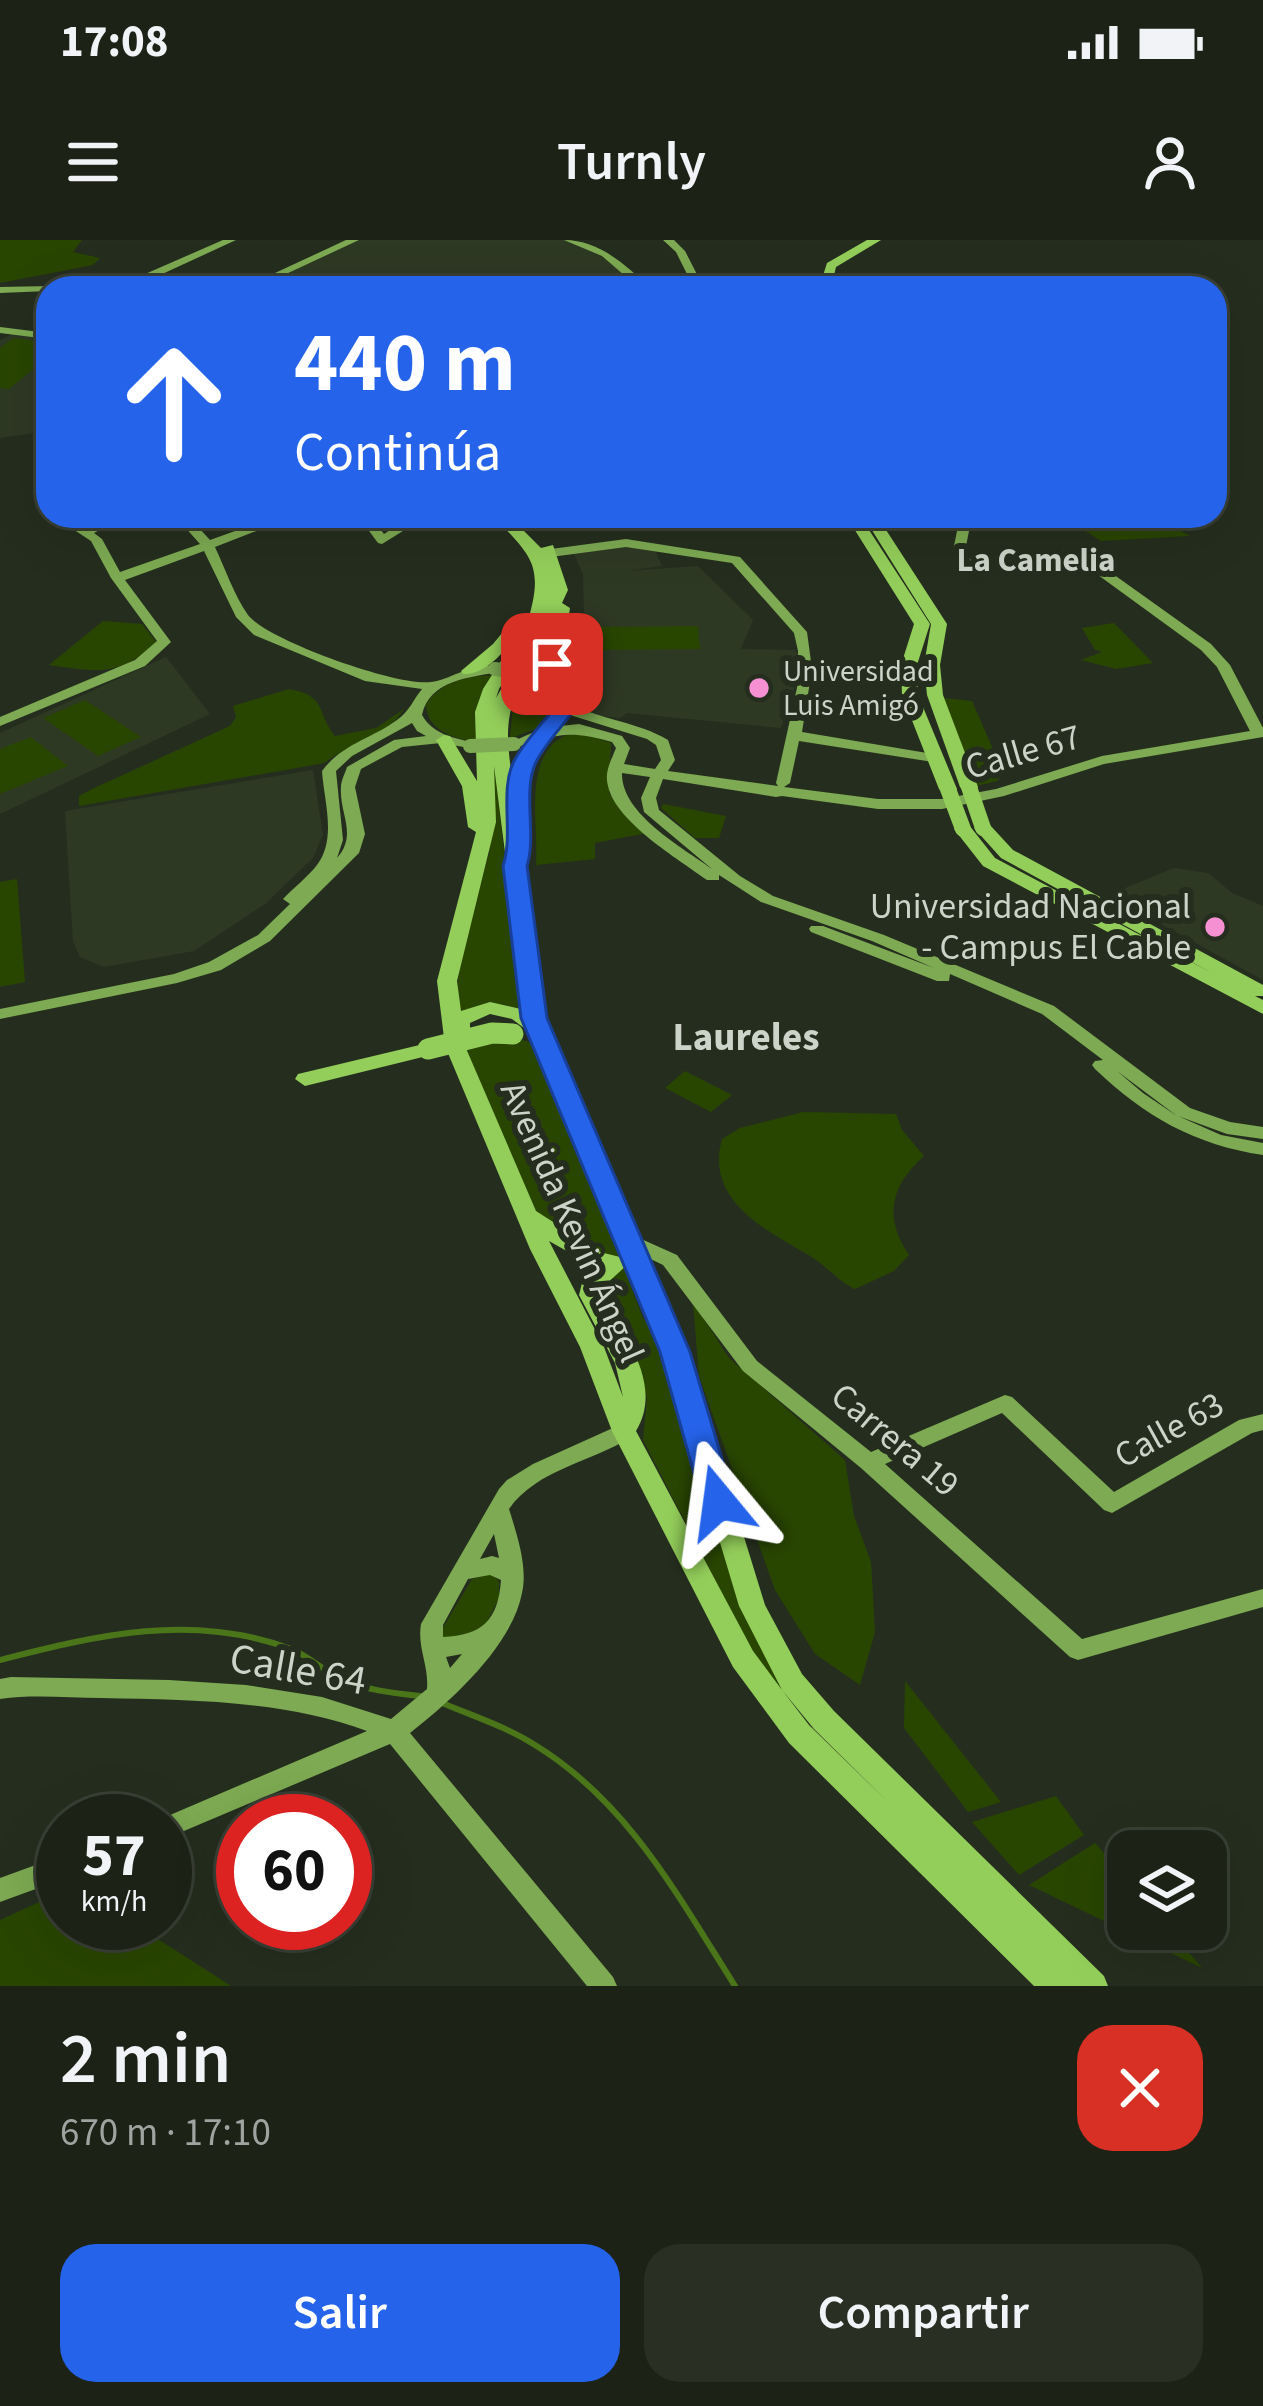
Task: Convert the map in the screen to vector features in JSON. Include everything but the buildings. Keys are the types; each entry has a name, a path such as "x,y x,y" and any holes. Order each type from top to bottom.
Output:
{"main road":[{"path":"826,276 831,265 868,242 889,240"},
{"path":"513,528 537,552 550,601 563,616 551,676 558,688"},
{"path":"469,671 550,601 551,553 530,528"},
{"path":"876,528 922,624 908,680 933,758 989,862 1263,1008"},
{"path":"877,528 939,625 932,665 934,695 971,793 973,829"},
{"name":"Avenida Kevin Ángel","path":"550,601 491,689 482,712 488,804 483,852 448,981 449,1024 460,1057 528,1217 592,1347 624,1431 743,1659 799,1734 1055,1986"},
{"name":"Avenida Kevin Ángel","path":"550,601 499,713 501,770 541,1039 638,1253 675,1352 752,1606 792,1682 824,1720 1093,1986"},
{"path":"515,866 522,843 521,777 544,733"},
{"path":"442,739 471,786 483,852"},
{"path":"973,829 1007,854 1263,992"},
{"path":"460,1057 460,1021 482,1009 512,1010 541,1039"},
{"path":"305,1079 492,1033 541,1039"},
{"path":"528,1217 573,1248 611,1265"},
{"path":"624,1431 637,1412 637,1390 591,1295 593,1283 611,1265 638,1253"}],"street":[{"path":"154,276 231,240"},
{"path":"274,276 354,240"},
{"path":"569,240 605,254 631,276"},
{"path":"668,240 680,250 693,276"},
{"path":"0,290 36,288"},
{"path":"0,330 36,334"},
{"path":"0,722 140,662 164,642 82,528"},
{"path":"88,531 94,528"},
{"path":"192,528 207,544 243,617 259,632 330,665 426,689"},
{"path":"117,578 254,528"},
{"path":"373,528 382,540 402,528"},
{"path":"964,528 959,551 972,566 1075,552 1216,656 1261,733"},
{"path":"551,553 626,543 736,560 800,632 805,646 808,669 782,789"},
{"path":"0,1001 180,967 230,948 298,892 336,848 340,835 329,771 336,760 388,735 414,713 426,689 469,671 494,669 533,674 558,688 566,707 579,716 654,736 668,750 660,775 647,791 652,812 743,885 1048,1010 1184,1112 1227,1128 1263,1133"},
{"path":"544,733 560,721 566,707"},
{"path":"414,713 422,727 442,739 470,746 514,744 579,728 607,733 623,748 615,767 616,792 637,817 731,892 904,964 1022,1006 1055,1024 1137,1101 1175,1125 1263,1149"},
{"name":"Calle 67","path":"615,767 899,806 1102,760 1261,733"},
{"path":"792,735 933,758"},
{"path":"0,1014 177,978 239,954 309,898 351,854 357,834 348,787 354,767 399,743 442,739"},
{"name":"Carrera 19","path":"638,1253 680,1273 733,1350 869,1462 1078,1650 1263,1598"},
{"name":"Calle 63","path":"869,1462 1005,1403 1112,1504 1246,1426 1263,1422"},
{"path":"439,1691 440,1668 430,1648 433,1624 518,1484 592,1452 624,1431"},
{"path":"192,1816 394,1730 418,1714 493,1634 506,1612 513,1576 499,1511"},
{"path":"464,1571 492,1565 513,1576"},
{"path":"430,1648 458,1646 493,1634"},
{"name":"Calle 64","path":"0,1689 157,1689 251,1697 363,1717 394,1730 604,1986"},
{"path":"0,1891 36,1877"}],"shaded area":[{"path":"355,240 571,240 594,247 630,276 301,276 285,271"},
{"path":"15,333 36,336 36,433 0,438 0,340"},
{"path":"614,546 654,548 662,566 626,571 698,566 753,620 741,649 795,650 802,664 781,728 627,713 620,718 587,715 574,707 565,677 584,613 583,574 573,552"},
{"path":"166,657 210,714 0,814 0,733"},
{"path":"313,770 323,835 313,858 265,904 194,951 104,967 80,957 73,941 65,811"},
{"name":"Universidad Nacional - Campus El Cable","path":"1174,868 1208,873 1232,893 1263,906 1263,980 1108,895"}],"green space":[{"path":"0,240 82,240 73,252 100,258 93,265 0,283"},
{"path":"13,338 36,341 36,367 9,389 0,388 0,348"},
{"path":"1081,528 1175,528 1190,536 1101,541"},
{"path":"103,621 142,624 157,643 118,667 49,665"},
{"path":"1114,623 1153,663 1116,669 1081,660 1102,652 1095,650 1082,628"},
{"path":"698,626 700,649 599,650 598,627"},
{"path":"495,675 479,699 475,742 450,735 431,721 426,704 440,690 465,679"},
{"path":"528,678 543,686 556,708 542,727 510,738 513,706"},
{"path":"289,689 315,700 335,736 376,728 404,709 387,727 325,763 79,806 79,796 90,790 230,726 236,717 233,706"},
{"path":"943,698 972,701 1003,772 997,781 976,786"},
{"path":"85,700 141,737 98,756 43,718"},
{"path":"569,734 611,743 609,793 647,833 595,843 595,859 536,865 538,773 554,743"},
{"path":"31,737 68,766 0,794 0,749"},
{"path":"493,756 514,940 530,1016 511,1006 492,1004 454,1018 461,952 489,854"},
{"path":"663,804 726,816 719,838 695,838 661,808"},
{"path":"17,879 25,982 0,987 0,882"},
{"path":"513,1037 532,1043 542,1053 629,1256 612,1260 532,1215 464,1043"},
{"path":"685,1071 732,1095 711,1112 665,1088"},
{"path":"803,1112 896,1114 902,1130 924,1156 904,1178 894,1202 896,1228 909,1255 894,1271 855,1289 757,1223 730,1196 722,1179 722,1139 740,1128"},
{"path":"624,1268 643,1318 660,1337 786,1689 780,1693 747,1642 643,1440 647,1397 602,1305 599,1286"},
{"path":"693,1302 729,1358 845,1460 854,1516 871,1562 875,1632 860,1685 815,1654 775,1590 699,1376"},
{"path":"491,1574 499,1581 499,1598 481,1634 450,1640 438,1636 472,1579"},
{"path":"905,1681 1001,1802 968,1812 904,1728"},
{"path":"1056,1796 1084,1835 1019,1875 972,1822"},
{"path":"1095,1843 1107,1857 1107,1922 1029,1885"},
{"path":"36,1903 36,1950 175,1950 231,1986 0,1986 0,1920"},
{"path":"1164,1950 1187,1950 1202,1968"}],"waterway":[{"path":"0,1660 145,1631 218,1632 291,1649 358,1685 420,1696"},
{"path":"442,1703 524,1739 597,1794 648,1853 735,1986"}],"place":[{"name":"Universidad Luis Amigó","path":"759,688"},
{"name":"Universidad Nacional - Campus El Cable","path":"1215,927"}],"district":[{"name":"La Camelia","path":"1036,560"},
{"name":"Laureles","path":"746,1038"}],"route":[{"path":"552,664 551,676 566,707 525,762 522,843 515,866 534,1018 675,1352 719,1502"}]}
